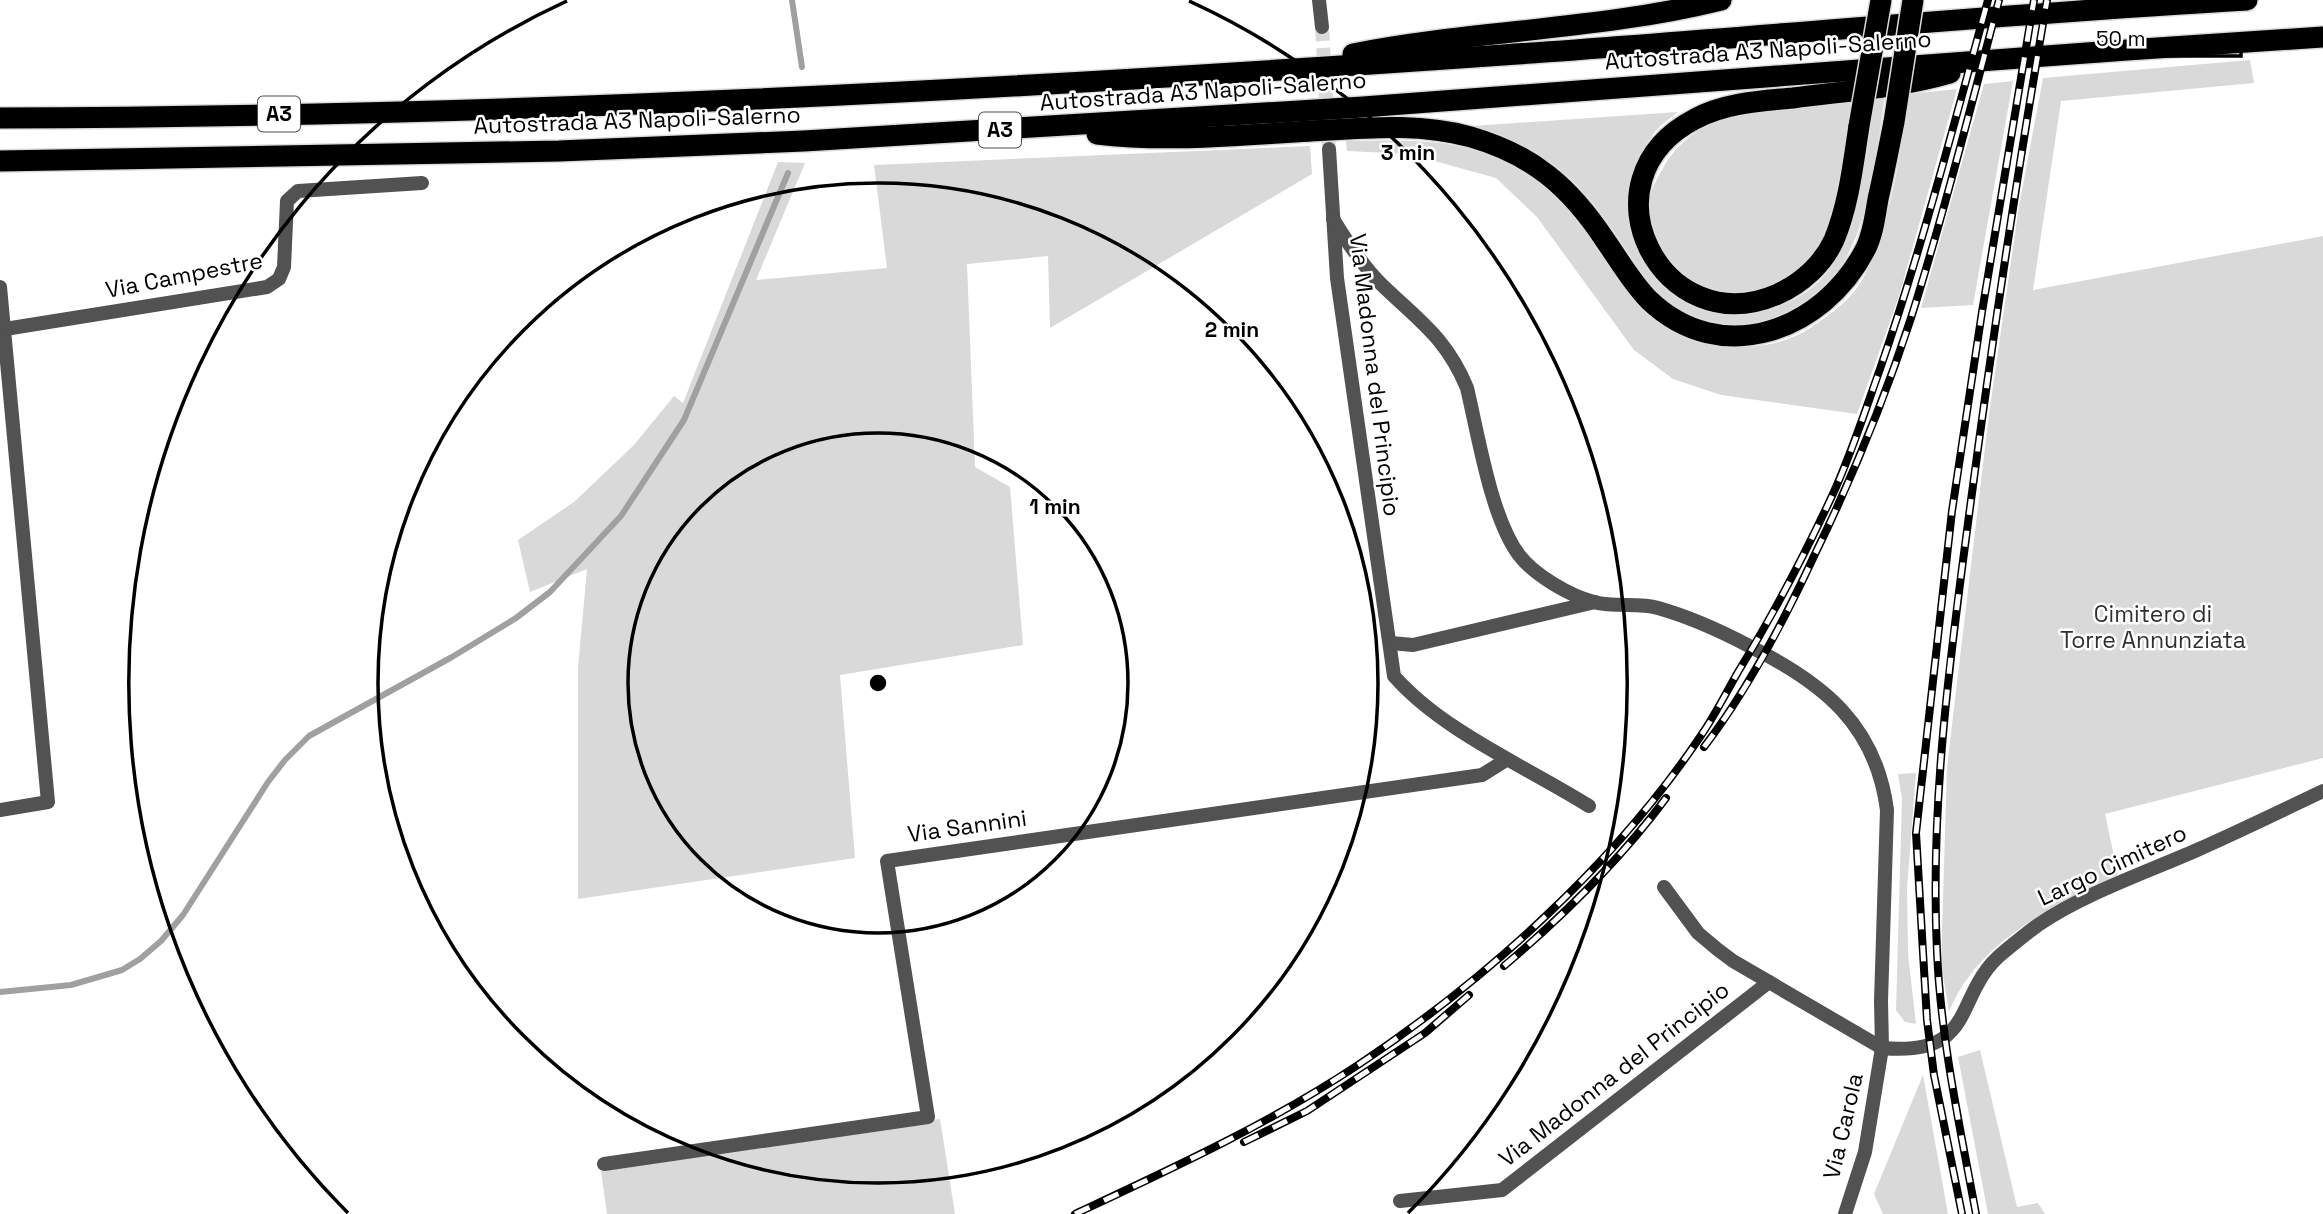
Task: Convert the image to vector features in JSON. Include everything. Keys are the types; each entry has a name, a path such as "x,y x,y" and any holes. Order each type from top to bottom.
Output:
{"highway":[{"path":"1269,71 1402,45 1611,22 1721,0"},
{"path":"1881,0 1859,126 1846,202 1833,240 1822,261 1802,280 1786,290 1752,303 1717,303 1700,298 1678,285 1662,269 1650,251 1637,211 1643,170 1657,148 1675,131 1695,118 1744,103 1892,86 1999,59"},
{"path":"1046,128 1130,138 1366,128 1427,129 1468,136 1507,149 1545,171 1568,191 1587,213 1649,300 1669,316 1697,330 1731,336 1761,334 1789,326 1813,312 1838,290 1866,248 1894,121 1913,0"},
{"name":"Autostrada A3 Napoli-Salerno","path":"0,118 558,108 1055,85 2247,0"},
{"name":"Autostrada A3 Napoli-Salerno","path":"0,161 559,151 1046,128 2323,37"}],"street":[{"path":"1319,0 1322,27"},
{"path":"1329,149 1333,219"},
{"name":"Via Campestre","path":"5,329 267,287 279,279 284,267 287,201 298,191 422,183"},
{"name":"Via Madonna del Principio","path":"1333,219 1357,257 1381,284 1427,325 1445,346 1459,369 1467,388 1502,527 1520,556 1550,582 1595,602 1656,607 1729,635 1783,663 1829,695 1867,742 1885,792 1887,810 1882,1048"},
{"name":"Via Madonna del Principio","path":"1333,219 1337,278 1394,676 1438,715 1507,760 1588,806"},
{"path":"0,287 48,802 0,810"},
{"path":"1391,643 1413,645 1595,602"},
{"name":"Via Sannini","path":"604,1164 928,1117 887,861 1482,775 1507,760"},
{"name":"Largo Cimitero","path":"1882,1048 1909,1049 1936,1042 1953,1031 1982,979 2000,955 2040,924 2090,897 2212,844 2323,791"},
{"name":"Via Madonna del Principio","path":"1664,887 1698,933 1733,961 1882,1048"},
{"name":"Via Madonna del Principio","path":"1400,1200 1502,1190 1769,982"},
{"name":"Via Carola","path":"1845,1214 1865,1152 1882,1048"}],"green space":[{"name":"Cimitero di Torre Annunziata","path":"2250,60 2254,83 2061,101 2033,290 2323,236 2323,758 2105,814 2118,875 2044,913 1998,945 1978,965 1949,1012 1941,963 1947,767 1989,414 2019,206 2043,78"},
{"path":"2013,81 1973,305 1921,308 1984,84"},
{"path":"1957,89 1899,296 1857,414 1721,395 1673,379 1634,350 1537,217 1496,178 1409,154 1347,151 1346,141 1436,143 1480,151 1501,159 1539,182 1570,210 1626,289 1658,322 1676,333 1696,340 1758,346 1787,339 1805,331 1835,310 1854,292 1866,273 1884,225 1897,169 1909,94"},
{"path":"1875,96 1885,96 1875,165 1858,232 1844,262 1824,288 1798,308 1763,322 1738,325 1701,319 1668,301 1647,280 1603,217 1573,181 1540,155 1472,126 1678,112 1656,130 1638,159 1630,188 1629,216 1635,243 1647,268 1666,289 1690,305 1720,314 1740,315 1767,310 1804,294 1824,277 1841,251 1850,230 1861,186"},
{"path":"1851,102 1839,180 1829,220 1815,252 1798,271 1778,284 1756,291 1733,293 1711,289 1690,280 1672,264 1658,243 1648,207 1661,172 1672,154 1685,141 1706,126 1748,113 1799,105"},
{"path":"1310,146 1312,174 1050,328 1048,256 967,264 975,467 1010,487 1023,645 840,675 855,858 578,899 578,668 587,569 530,592 518,540 574,502 634,445 674,396 683,403 778,162 805,163 756,280 887,268 874,165"},
{"path":"1916,773 1907,888 1908,954 1916,1024 1905,1022 1896,1010 1902,799 1898,774"},
{"path":"1980,1050 2017,1207 2038,1203 2045,1214 1988,1214 1958,1057"},
{"path":"1923,1075 1948,1214 1883,1214 1874,1194"},
{"path":"940,1119 955,1214 607,1214 601,1171"}],"waterway":[{"path":"792,0 802,67"},
{"path":"0,992 71,985 122,970 140,959 161,941 183,915 268,782 309,736 452,657 516,618 550,592 621,516 684,420 788,173"}],"tunnel":[{"path":"1322,27 1329,149"}],"railway":[{"path":"1075,1214 1183,1163 1290,1107 1406,1032 1454,996 1546,916 1630,828 1668,782 1702,734 1776,607 1845,465 1910,278 1988,0"},
{"path":"1704,747 1751,678 1778,629 1842,496 1879,408 1923,279 1999,0"},
{"path":"1962,1214 1934,1075 1927,1020 1916,833 1952,511 2034,0"},
{"path":"1976,1214 1952,1084 1939,985 1936,898 1939,791 1948,683 1977,457 2047,0"},
{"path":"1504,966 1590,886 1630,843 1666,798"},
{"path":"1244,1142 1307,1111 1425,1033 1469,995"}]}
